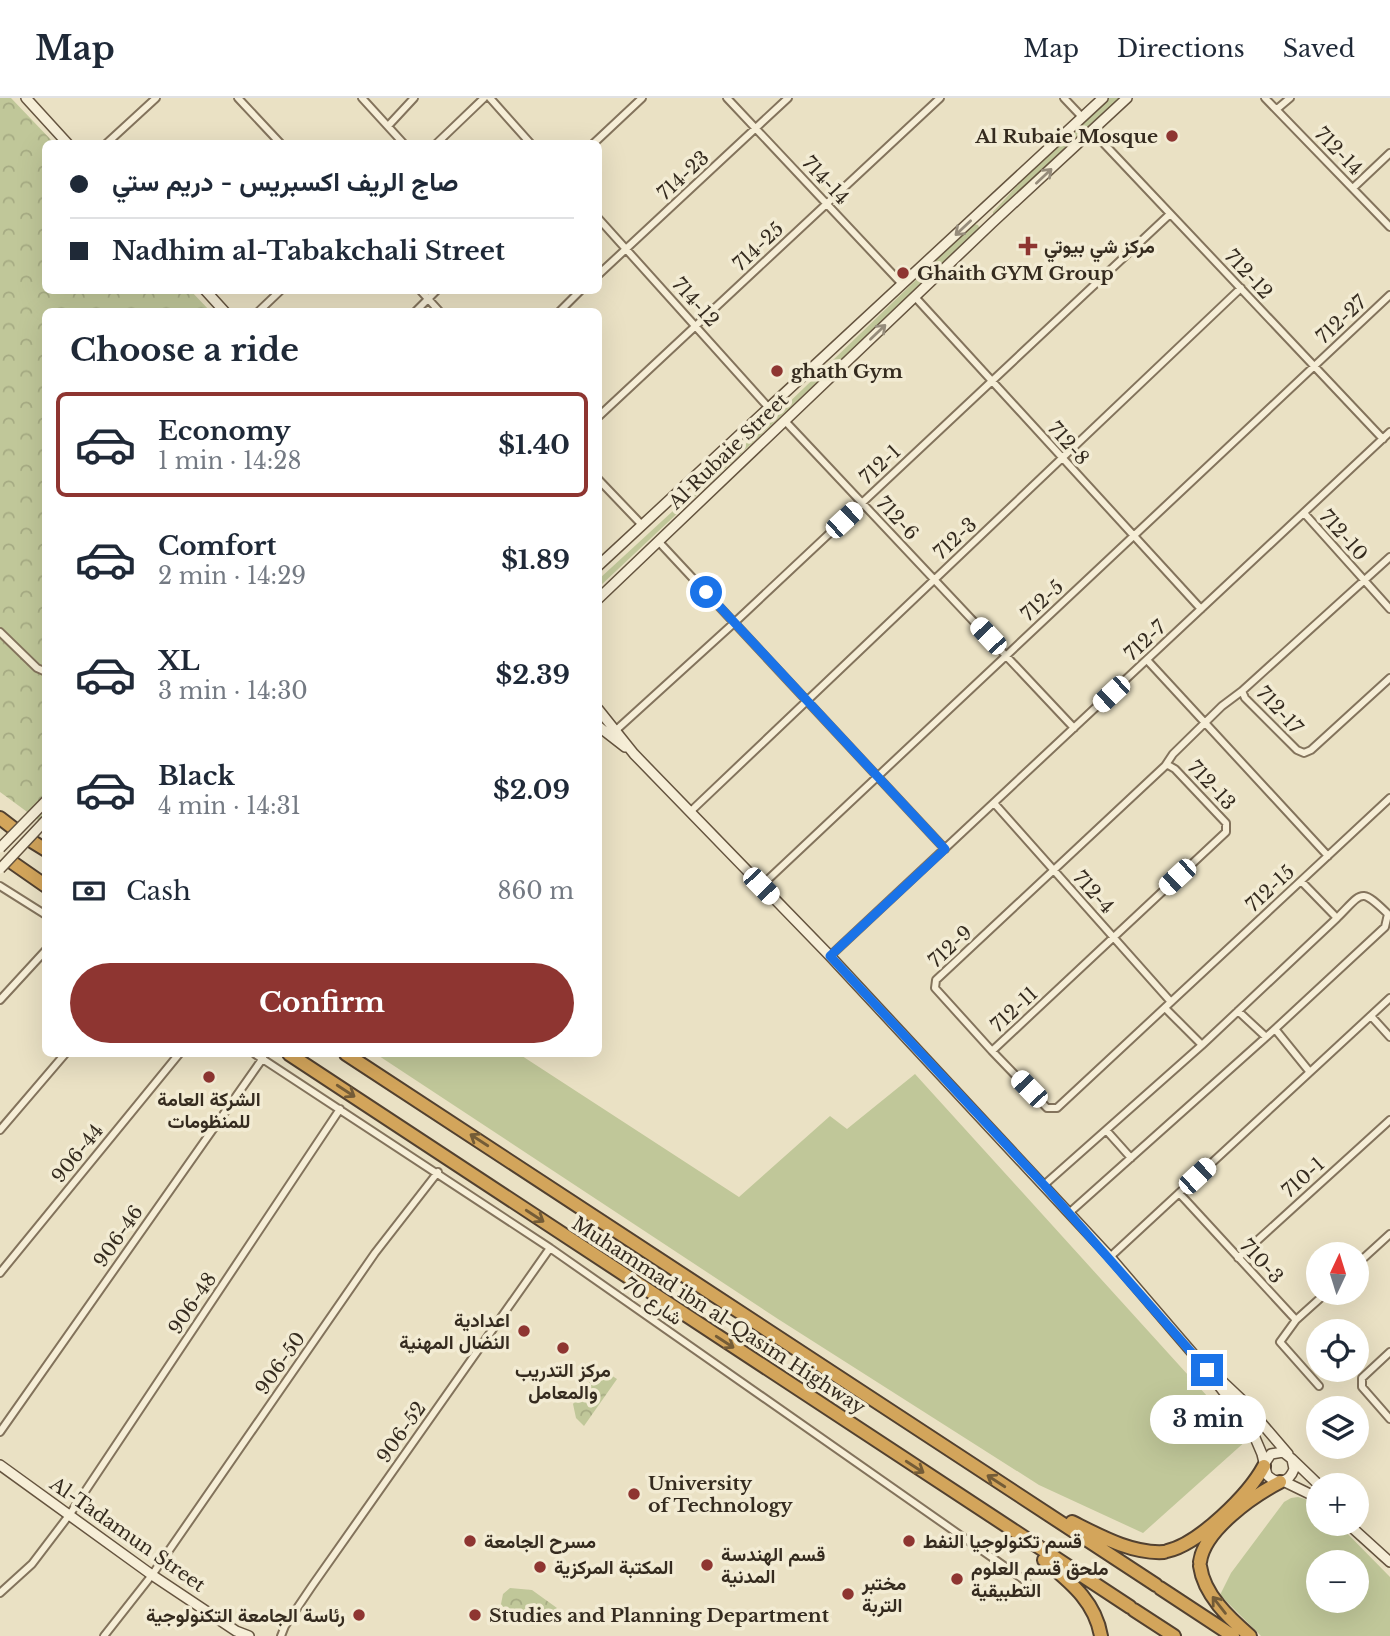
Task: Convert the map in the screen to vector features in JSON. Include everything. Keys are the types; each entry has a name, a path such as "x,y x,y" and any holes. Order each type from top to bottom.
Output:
{"highway":[{"path":"0,818 13,828"},
{"path":"33,842 42,848"},
{"path":"13,863 42,883"},
{"name":"Muhammad ibn al-Qasim Highway","path":"294,1057 1174,1636"},
{"name":"Muhammad ibn al-Qasim Highway","path":"351,1057 1233,1636"},
{"path":"1019,1496 1107,1539 1143,1551 1166,1552 1196,1539 1248,1489 1264,1465"},
{"path":"1250,1636 1218,1604 1205,1584 1200,1564 1203,1549 1212,1536 1246,1503 1282,1482"},
{"path":"1000,1523 1067,1579 1096,1616 1101,1636"}],"street":[{"path":"26,98 64,140"},
{"path":"110,140 156,98"},
{"path":"238,98 278,140"},
{"path":"362,98 400,140"},
{"path":"388,126 414,98"},
{"path":"440,140 484,98"},
{"path":"490,98 527,140"},
{"path":"597,140 642,98"},
{"name":"714-14","path":"727,98 902,284"},
{"name":"714-23","path":"602,271 788,98"},
{"name":"714-25","path":"602,413 940,98"},
{"path":"1064,98 1082,117"},
{"name":"Al Rubaie Street","path":"602,562 1103,98"},
{"name":"Al Rubaie Street","path":"602,595 1127,98"},
{"name":"712-14","path":"1265,98 1390,227"},
{"path":"1277,109 1290,98"},
{"name":"712-12","path":"1092,131 1383,439"},
{"path":"1353,188 1390,153"},
{"path":"982,211 992,223"},
{"name":"712-1","path":"613,733 1170,214"},
{"name":"714-12","path":"602,222 769,408"},
{"name":"712-3","path":"691,811 1241,289"},
{"path":"209,294 221,308"},
{"path":"262,308 277,294"},
{"path":"424,294 436,308"},
{"path":"419,308 433,294"},
{"path":"563,308 578,294"},
{"name":"712-27","path":"1314,366 1390,295"},
{"name":"712-8","path":"915,297 1201,610"},
{"name":"712-5","path":"761,886 1314,366"},
{"name":"712-6","path":"785,421 1074,727"},
{"name":"712-7","path":"830,956 1390,432"},
{"path":"602,483 642,525"},
{"name":"712-10","path":"1304,513 1390,609"},
{"path":"659,542 945,849"},
{"name":"712-17","path":"1390,557 1242,691 1245,698 1297,750 1304,753 1311,750 1390,678"},
{"path":"0,632 42,670"},
{"path":"1147,660 1328,856"},
{"path":"1164,766 1222,706 1242,691"},
{"path":"602,715 613,733 830,956 1110,1257 1207,1370 1250,1426 1259,1444 1267,1475 1275,1481 1306,1493"},
{"path":"602,728 613,733"},
{"name":"712-13","path":"1054,870 1164,766 1175,769 1226,823 1226,832 1114,938"},
{"name":"712-15","path":"1171,1002 1390,798"},
{"name":"712-4","path":"994,803 1171,1002"},
{"path":"0,849 42,806"},
{"path":"0,869 42,824"},
{"name":"712-9","path":"992,1051 934,984 1054,870"},
{"path":"1301,881 1337,918"},
{"path":"0,886 42,912"},
{"path":"1044,1185 1202,1045 1358,896 1370,896 1388,914 1389,920 1385,927 1275,1030 1069,1213"},
{"name":"712-11","path":"1114,938 992,1051 1052,1110 1171,1002"},
{"path":"0,1000 42,954"},
{"path":"1110,1257 1390,998"},
{"path":"1165,1008 1202,1045"},
{"path":"1238,1011 1266,1037"},
{"path":"1371,1016 1390,1037"},
{"path":"1275,1030 1309,1071"},
{"path":"0,1130 62,1057"},
{"name":"906-44","path":"0,1273 176,1057"},
{"name":"شارع 70","path":"262,1058 550,1248 1027,1582"},
{"name":"906-46","path":"0,1432 262,1058"},
{"name":"906-48","path":"0,1593 32,1564 70,1514 340,1109"},
{"name":"710-1","path":"1238,1258 1390,1120"},
{"path":"1107,1130 1131,1158"},
{"name":"906-50","path":"104,1636 152,1575 375,1253 438,1172"},
{"name":"710-3","path":"1179,1194 1296,1320"},
{"path":"1369,1253 1390,1234"},
{"name":"906-52","path":"281,1636 320,1575 550,1248"},
{"path":"1312,1306 1281,1337 1280,1342 1319,1386"},
{"path":"1390,1352 1361,1382 1390,1419"},
{"path":"1207,1370 1240,1398 1308,1473"},
{"path":"1264,1465 1271,1454 1283,1452 1290,1456 1294,1469 1292,1475 1282,1482"},
{"name":"Al-Tadamun Street","path":"0,1465 152,1575 238,1634 249,1636"},
{"path":"1363,1536 1390,1562"},
{"path":"1365,1536 1369,1541"}],"green space":[{"path":"0,98 11,98 51,140 42,140 42,294 194,294 207,308 42,308 42,823 0,792"},
{"path":"1108,98 1120,98 993,214 1038,163"},
{"path":"974,224 978,225 980,229 602,584 602,576 750,440"},
{"path":"381,1057 524,1057 739,1197 830,1116 847,1129 915,1074 1247,1440 1143,1533 1039,1485 778,1319"},
{"path":"600,1368 617,1379 584,1426 576,1418 573,1404"},
{"path":"1298,1497 1306,1500 1306,1536 1350,1536 1364,1550 1306,1550 1306,1613 1369,1613 1369,1556 1390,1577 1390,1636 1261,1636 1220,1595 1231,1573 1284,1502"},
{"path":"510,1588 532,1590 557,1608 542,1625 523,1624 513,1618 501,1604 503,1594"}],"place":[{"name":"Al Rubaie Mosque","path":"1172,136"},
{"name":"مركز شي بيوتي","path":"1028,246"},
{"name":"Ghaith GYM Group","path":"903,273"},
{"name":"ghath Gym","path":"777,371"},
{"name":"الشركة العامة للمنظومات","path":"209,1077"},
{"name":"اعدادية النضال المهنية","path":"524,1331"},
{"name":"مركز التدريب والمعامل","path":"563,1348"},
{"name":"University of Technology","path":"634,1494"},
{"name":"مسرح الجامعة","path":"470,1541"},
{"name":"قسم تكنولوجيا النفط","path":"909,1541"},
{"name":"قسم الهندسة المدنية","path":"707,1565"},
{"name":"المكتبة المركزية","path":"540,1567"},
{"name":"ملحق قسم العلوم التطبيقية","path":"957,1579"},
{"name":"مختبر التربة","path":"848,1594"},
{"name":"رئاسة الجامعة التكنولوجية","path":"359,1615"},
{"name":"Studies and Planning Department","path":"475,1615"}],"route":[{"path":"706,592 945,849 830,956 1110,1257 1207,1370"}]}
